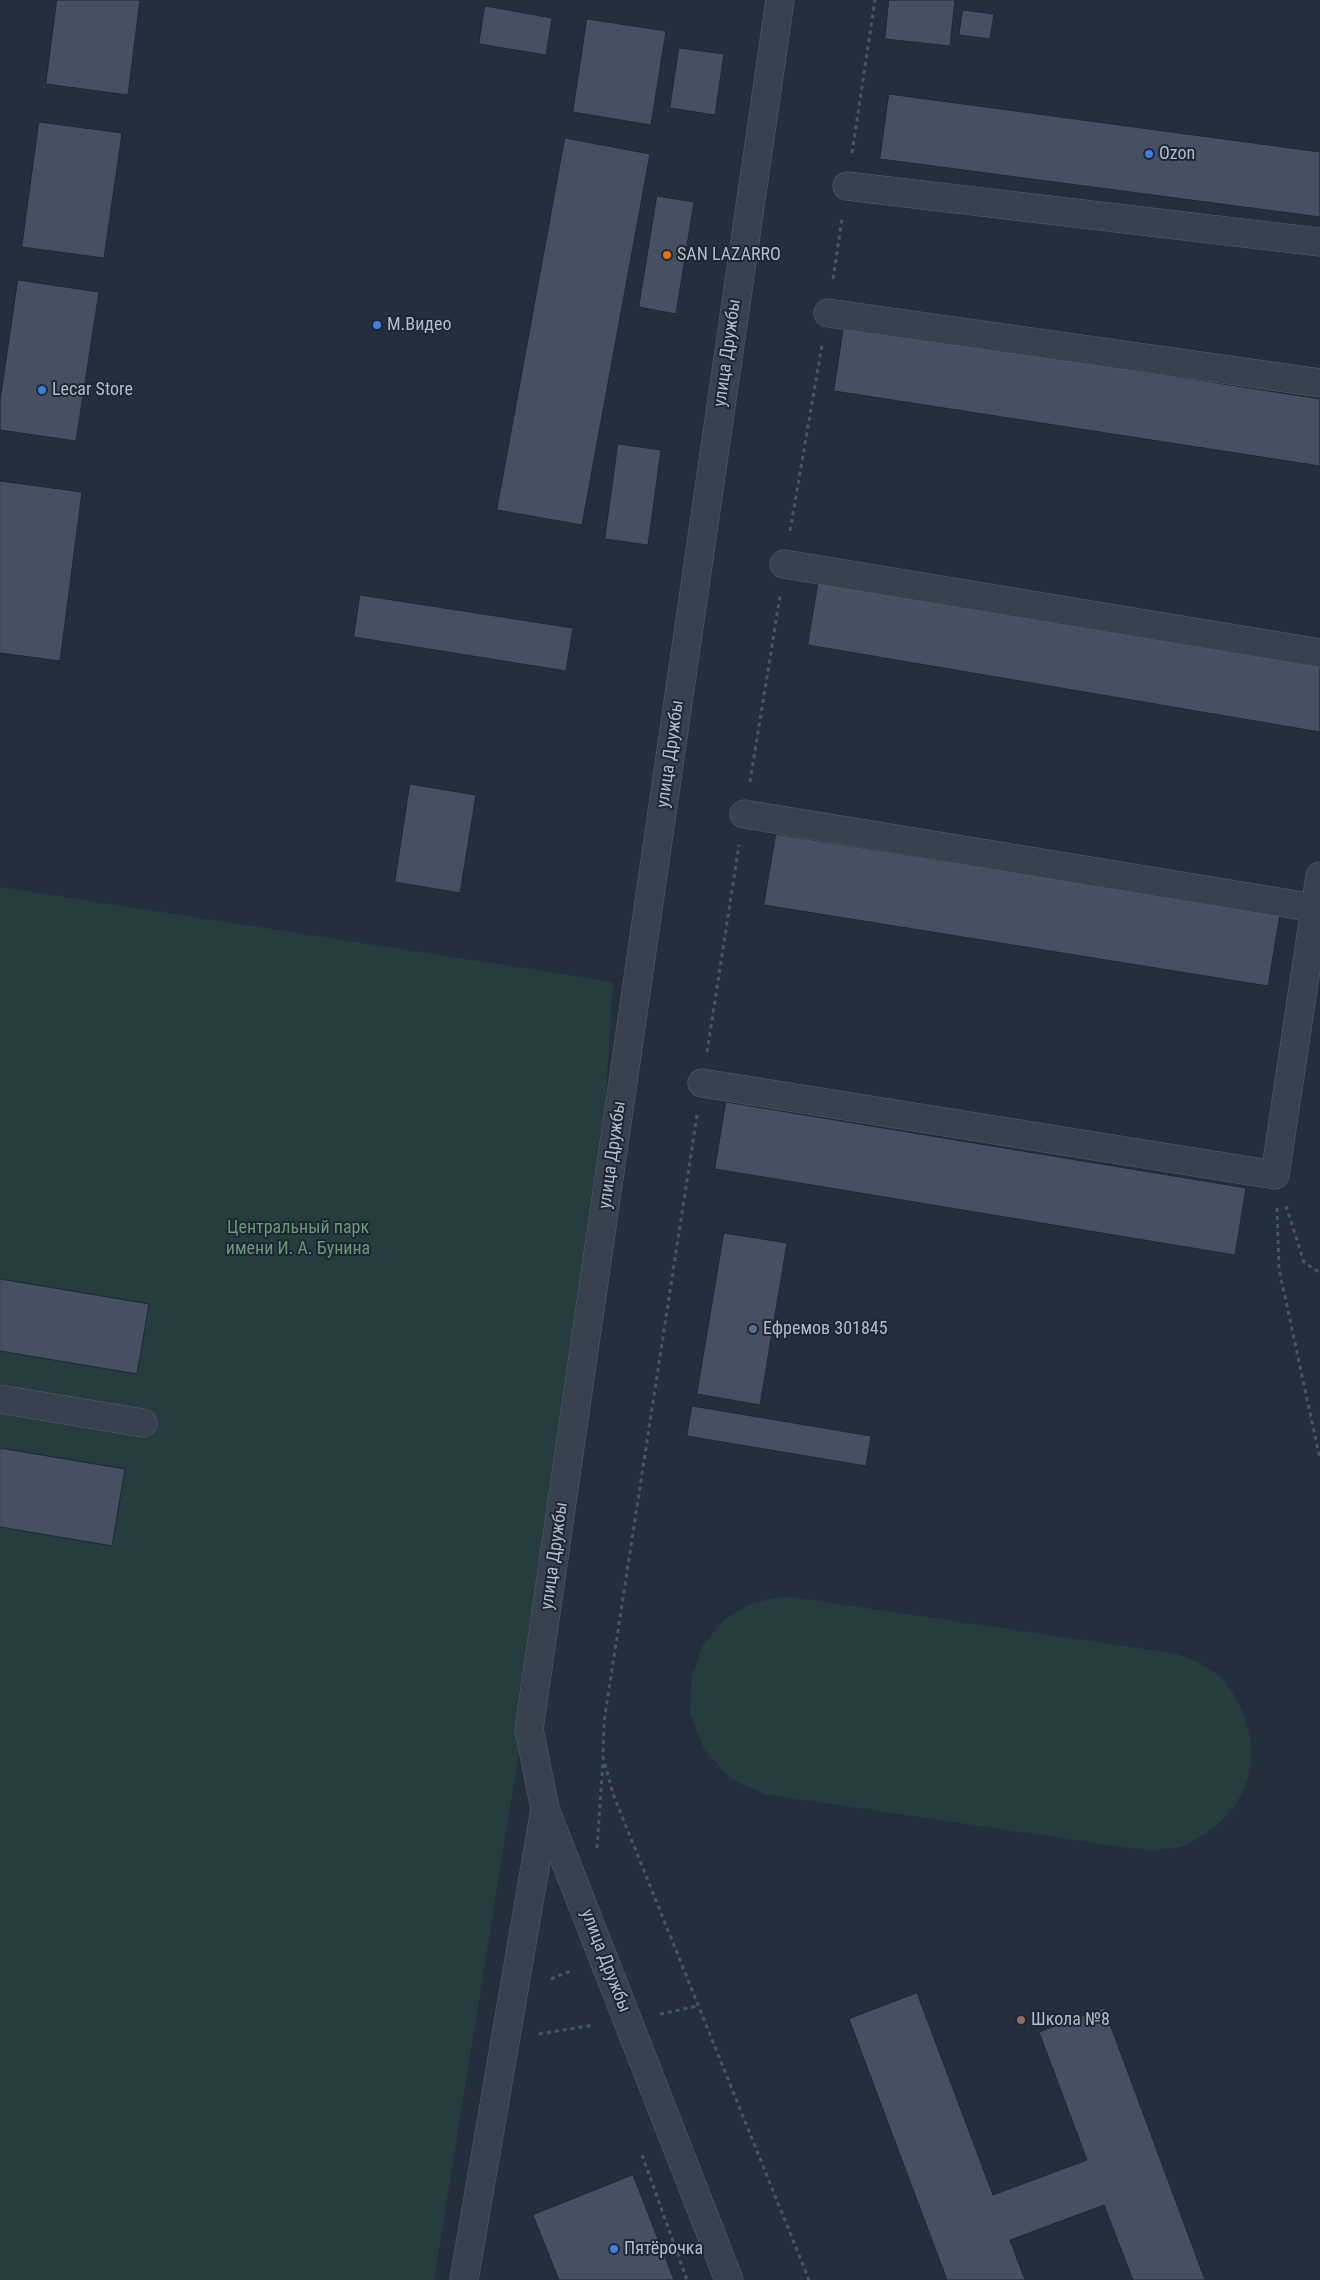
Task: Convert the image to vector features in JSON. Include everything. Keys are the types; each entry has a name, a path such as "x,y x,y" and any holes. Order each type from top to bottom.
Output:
{"street":[{"name":"улица Дружбы","path":"729,2280 546,1809 530,1729 780,0"},
{"path":"847,186 1320,242"},
{"path":"828,312 1320,383"},
{"path":"784,564 1320,653"},
{"path":"744,814 1315,908"},
{"path":"702,1083 1275,1175 1320,876"},
{"path":"0,1399 143,1423"},
{"path":"464,2280 546,1809"}],"path":[{"path":"809,2280 613,1794 603,1757 604,1722 744,814 776,630 784,564 828,312 875,0"},
{"path":"1275,1175 1304,1262 1320,1273"},
{"path":"1275,1175 1280,1269 1320,1458"}],"green space":[{"name":"Центральный парк имени И. А. Бунина","path":"0,887 613,982 593,1291 434,2280 0,2280"},
{"path":"783,1596 1178,1654 1210,1669 1220,1677 1233,1693 1242,1711 1249,1732 1251,1752 1249,1771 1244,1789 1222,1821 1206,1833 1183,1846 1150,1851 764,1794 730,1778 704,1749 690,1713 692,1675 703,1645 724,1620 751,1604"}],"building":[{"path":"57,0 140,0 128,95 46,84"},
{"path":"889,0 955,0 950,46 885,39"},
{"path":"485,6 552,18 546,55 479,44"},
{"path":"963,10 994,14 990,39 959,35"},
{"path":"587,19 666,31 651,125 573,112"},
{"path":"679,48 724,54 715,115 670,108"},
{"path":"889,94 1320,152 1320,217 880,159"},
{"path":"39,122 122,133 104,258 22,247"},
{"path":"565,138 650,154 582,525 497,510"},
{"name":"SAN LAZARRO","path":"657,196 694,202 676,314 639,307"},
{"path":"18,280 99,292 76,441 0,430 0,401"},
{"path":"844,325 1320,399 1320,466 834,391"},
{"path":"618,444 661,450 648,545 605,539"},
{"path":"0,481 82,492 60,661 0,653"},
{"path":"819,578 1320,663 1320,732 808,645"},
{"path":"360,595 573,628 566,671 354,637"},
{"path":"410,784 476,795 460,893 395,882"},
{"path":"776,834 1280,915 1268,986 764,905"},
{"path":"726,1102 1246,1188 1235,1255 715,1169"},
{"path":"724,1233 787,1243 760,1405 697,1394"},
{"path":"0,1279 149,1304 137,1374 0,1351"},
{"path":"692,1406 871,1436 866,1466 687,1436"},
{"path":"0,1448 125,1469 112,1546 0,1527"},
{"path":"917,1993 993,2195 1087,2160 1039,2032 1104,2008 1205,2280 1133,2280 1104,2205 1010,2240 1025,2280 947,2280 849,2019"},
{"path":"633,2175 674,2280 559,2280 533,2215"}],"place":[{"name":"Ozon","path":"1149,154"},
{"name":"SAN LAZARRO","path":"667,255"},
{"name":"М.Видео","path":"377,325"},
{"name":"Lecar Store","path":"42,390"},
{"name":"Ефремов 301845","path":"753,1329"},
{"name":"Школа №8","path":"1021,2020"},
{"name":"Пятёрочка","path":"614,2249"}]}
